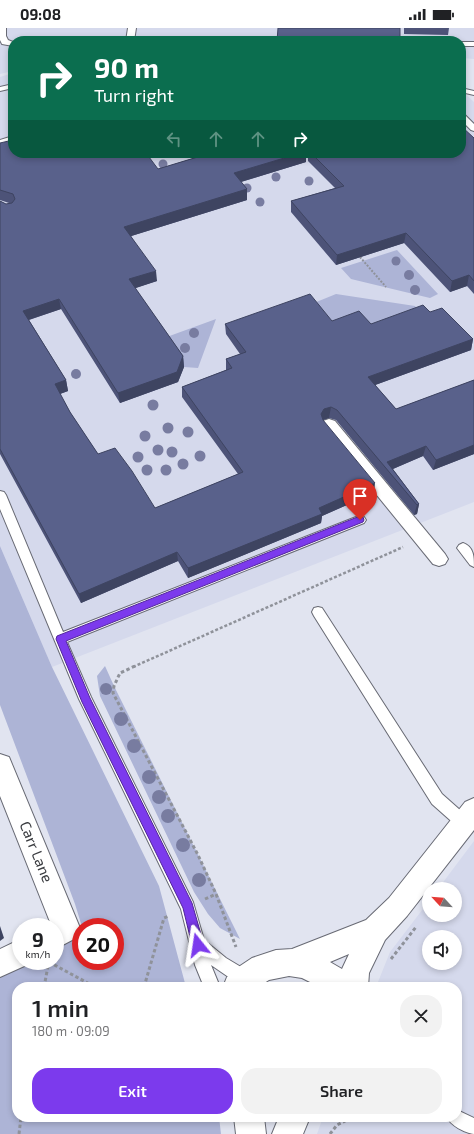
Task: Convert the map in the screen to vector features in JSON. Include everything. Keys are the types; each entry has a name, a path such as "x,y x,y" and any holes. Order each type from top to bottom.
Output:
{"street":[{"path":"329,424 438,559"},
{"name":"Carr Lane","path":"0,765 62,918"},
{"path":"354,982 355,972 375,930 398,907 469,817"},
{"path":"242,982 266,966 294,962 375,930"},
{"path":"0,963 12,957"},
{"path":"294,962 309,965 330,976 336,982"},
{"path":"250,1122 251,1134"},
{"path":"287,1134 293,1122"}],"lane":[{"path":"2,28 2,36 5,42 8,43"},
{"path":"466,121 474,128"},
{"path":"0,495 85,699 188,907 203,966 210,982"},
{"path":"60,639 360,520"},
{"path":"463,548 474,562"},
{"path":"318,612 437,800 469,817"},
{"path":"198,945 242,982"},
{"path":"462,1121 474,1127"}],"path":[{"path":"360,258 386,288"},
{"path":"236,947 215,891 198,855 114,693 114,686 120,673 306,589 422,539"},
{"path":"145,982 164,918"},
{"path":"388,963 420,922"},
{"path":"230,944 243,949"},
{"path":"45,982 47,970"},
{"path":"64,970 86,982"},
{"path":"19,1134 20,1122"},
{"path":"330,1134 337,1125 343,1122"}],"shaded area":[{"path":"0,28 474,28 474,59 466,58 466,36 8,36 8,72 0,74"},
{"path":"8,75 8,158 466,158 466,95 474,102 474,502 52,667 0,546 0,77"},
{"path":"397,250 438,294 430,298 351,279 341,268"},
{"path":"336,294 415,306 421,316 331,331 309,305"},
{"path":"216,319 198,368 184,367 164,338"},
{"path":"0,546 52,667 159,886 185,982 12,982 12,1122 220,1122 221,1134 0,1134 0,974 12,968 12,970 64,970 64,942 72,938 72,970 124,970 124,918 79,918 0,705"},
{"path":"105,666 240,939 220,928 208,914 194,892 100,696 97,676"},
{"path":"474,841 474,1134 317,1134 321,1122 462,1122 462,982 378,982 390,952 422,910 422,922 462,922 462,882 443,882"}],"building":[{"path":"278,28 400,28 400,36 277,36"},
{"path":"466,131 474,138 474,281 469,275 452,281 406,233 337,255 291,201 344,186 316,158 466,158"},
{"path":"8,141 8,158 150,158 158,169 194,158 284,158 234,173 247,189 124,227 156,271 129,279 183,356 177,372 118,393 59,299 23,311 66,380 55,384 70,412 98,454 115,448 132,471 155,508 243,472 182,387 232,368 226,359 246,352 225,324 310,294 332,321 359,311 371,324 423,305 430,312 442,308 473,339 368,377 396,409 474,380 474,445 436,460 426,446 387,462 419,504 417,505 337,410 331,407 324,409 321,414 323,420 375,483 319,508 322,514 188,568 177,552 79,594 0,449 0,201 6,204 12,203 15,199 13,194 0,190 0,143"}],"route":[{"path":"198,945 188,907 85,699 60,639 360,520"}]}
